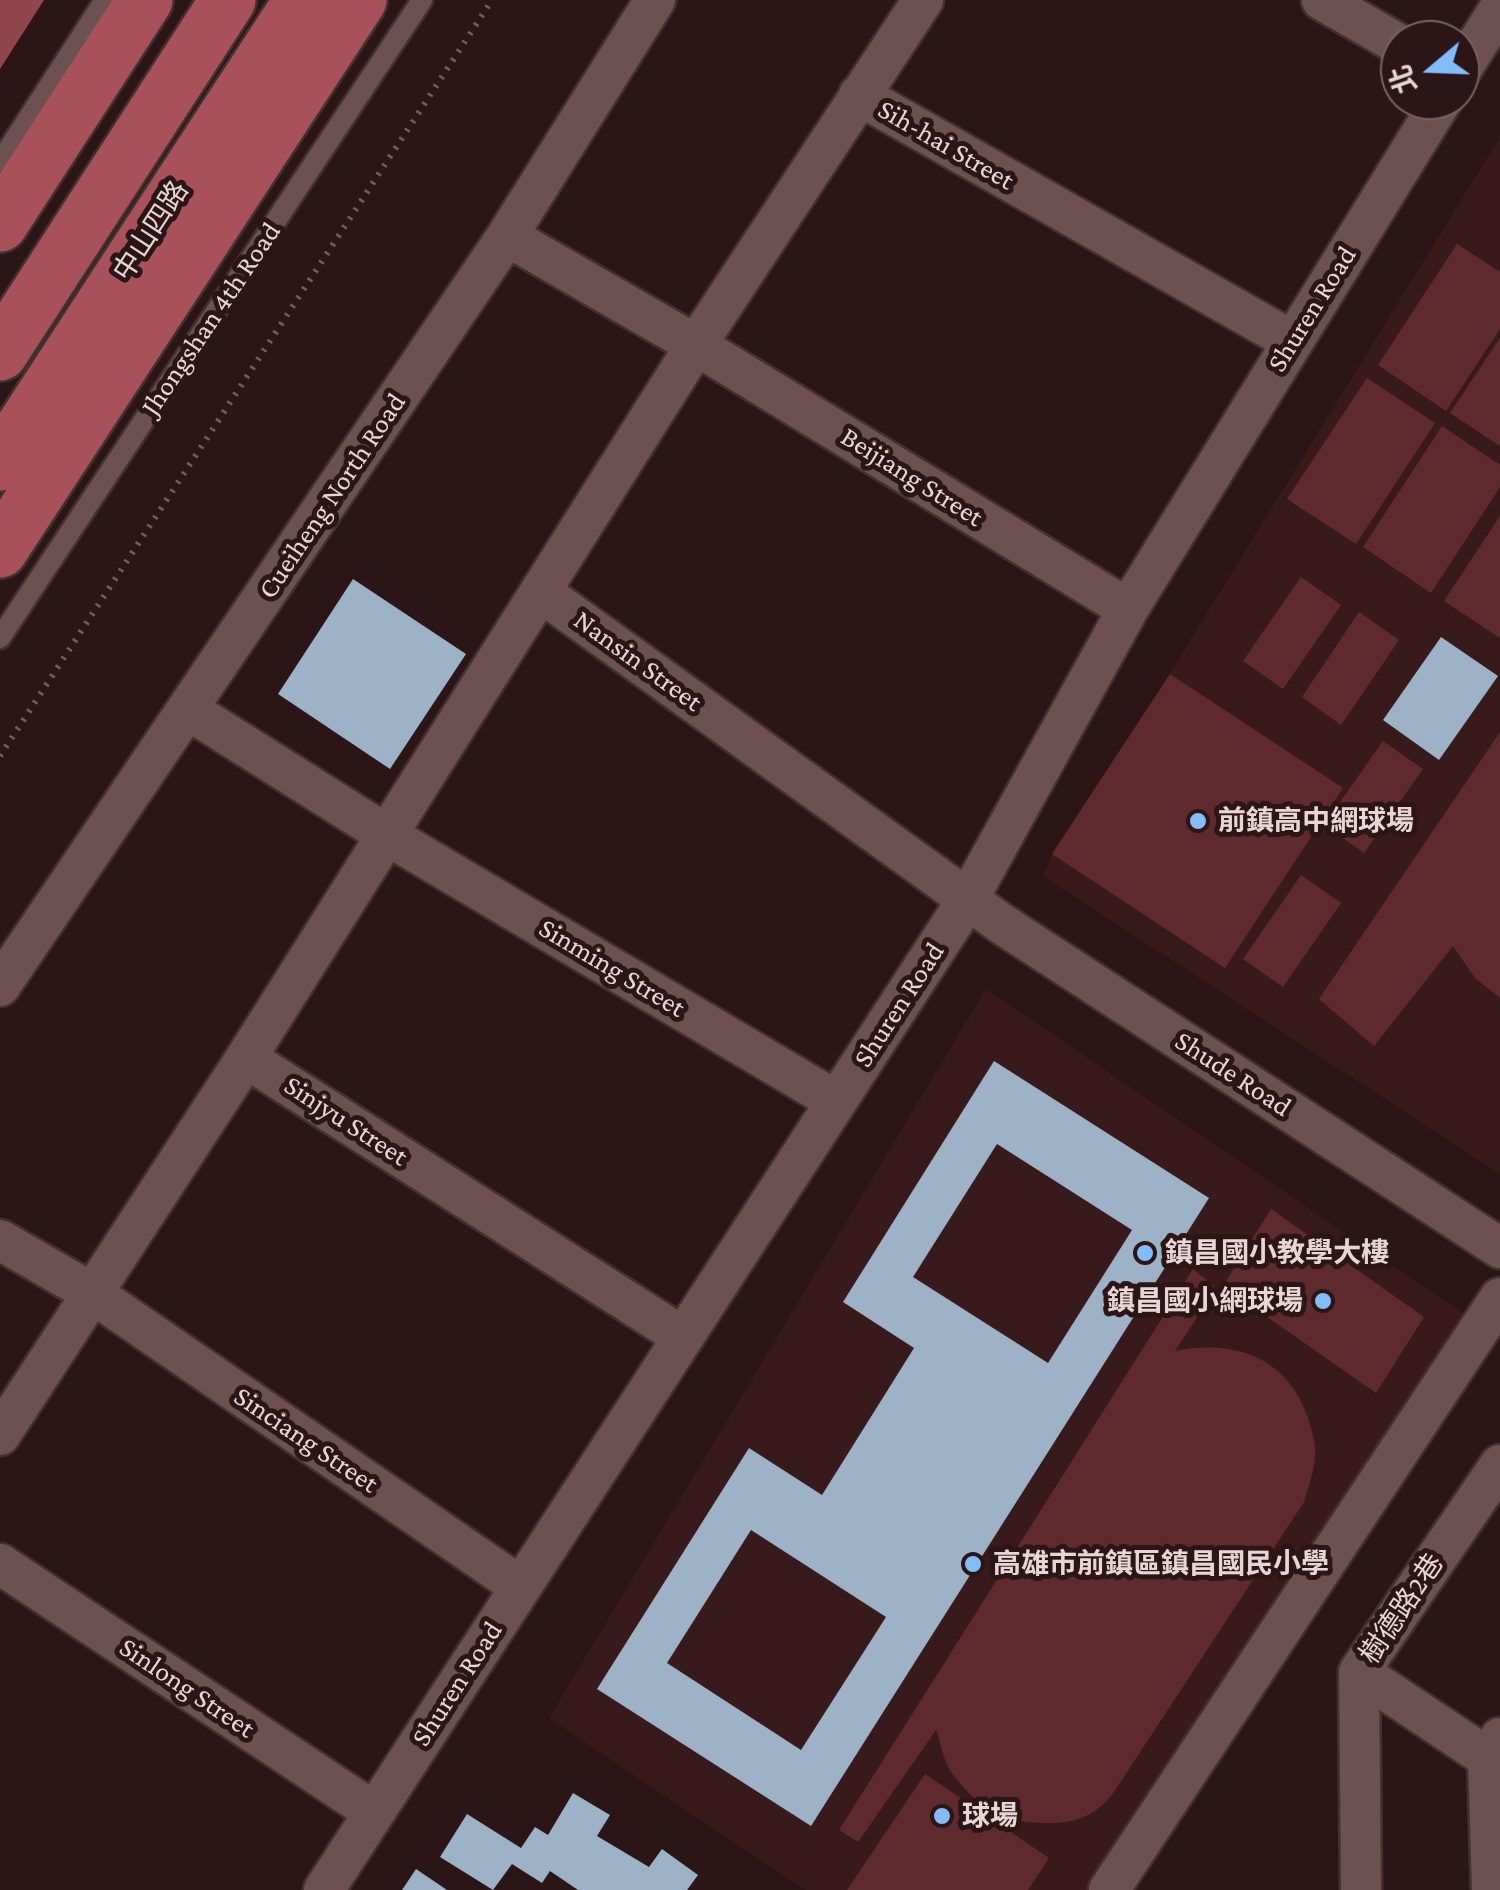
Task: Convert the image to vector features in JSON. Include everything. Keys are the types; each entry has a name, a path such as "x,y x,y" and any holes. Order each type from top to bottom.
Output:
{"main road":[{"path":"0,224 145,0"},
{"path":"0,353 228,0"},
{"name":"中山四路","path":"0,463 302,0"},
{"name":"Jhongshan 4th Road","path":"0,550 359,0"}],"street":[{"name":"Cueiheng North Road","path":"0,986 508,236 655,0"},
{"path":"859,96 923,0"},
{"path":"1322,0 1380,33"},
{"path":"1480,40 1500,8"},
{"name":"Sih-hai Street","path":"696,344 859,96 1292,341"},
{"name":"Shuren Road","path":"324,1890 968,899 1128,609 1430,120"},
{"name":"Beijiang Street","path":"508,236 696,344 1128,609"},
{"path":"0,1435 246,1058 696,344"},
{"name":"Nansin Street","path":"542,592 968,899"},
{"name":"Sinming Street","path":"187,710 388,835 836,1101"},
{"name":"Shude Road","path":"968,899 1500,1248"},
{"name":"Sinjyu Street","path":"246,1058 683,1336"},
{"name":"Sinciang Street","path":"0,1240 92,1293 520,1587"},
{"path":"1109,1890 1500,1298"},
{"name":"樹德路2巷","path":"1361,1890 1359,1672 1500,1466"},
{"name":"Sinlong Street","path":"0,1564 374,1812"},
{"path":"1359,1672 1496,1751 1492,1890"}],"lane":[{"path":"0,162 105,0"},
{"name":"Jhongshan 4th Road","path":"0,638 422,0"}],"path":[{"path":"0,756 492,0"}],"shaded area":[{"path":"0,0 44,0 0,69"},
{"path":"1500,137 1500,1174 1043,876 1052,854 1170,673"},
{"path":"1457,244 1500,272 1500,329 1446,411 1378,365"},
{"path":"1500,338 1500,446 1450,413"},
{"path":"1367,378 1435,423 1356,544 1287,499"},
{"path":"1442,426 1500,465 1500,487 1431,593 1363,547"},
{"path":"1500,516 1500,638 1444,601"},
{"path":"1301,577 1341,605 1283,689 1243,661"},
{"path":"1359,612 1399,640 1341,725 1302,697"},
{"name":"前鎮高中網球場","path":"1170,674 1343,788 1225,968 1052,854"},
{"path":"1500,732 1500,998 1475,978 1453,946 1374,1046 1319,999"},
{"path":"1383,741 1423,769 1364,853 1324,825"},
{"path":"1301,875 1341,903 1283,987 1243,959"},
{"name":"高雄市前鎮區鎮昌國民小學","path":"986,989 1464,1314 1210,1714 1090,1890 805,1890 549,1718"},
{"name":"鎮昌國小網球場","path":"1271,1209 1424,1317 1376,1393 1223,1286"},
{"path":"1193,1269 1216,1288 1175,1351 1225,1348 1266,1362 1282,1375 1307,1414 1314,1440 1314,1463 1304,1502 1112,1795 1097,1809 1073,1821 1054,1823 1020,1821 992,1812 952,1772 936,1730 858,1842 839,1830"},
{"name":"球場","path":"925,1774 1049,1858 1028,1890 847,1890"}],"building":[{"path":"353,579 466,654 390,769 278,694"},
{"path":"1441,637 1498,676 1439,760 1383,720"},
{"path":"994,1061 1209,1198 811,1826 597,1689 749,1448 822,1495 914,1348 843,1302","holes":["997,1144 1132,1230 1048,1363 913,1277","751,1530 886,1617 801,1750 667,1663"]},
{"path":"573,1793 610,1815 597,1836 649,1867 662,1849 698,1875 687,1890 578,1890 550,1871 542,1883 512,1864 493,1890 440,1857 467,1814 521,1848 535,1827 548,1835"},
{"path":"416,1869 447,1890 402,1890"}],"place":[{"name":"前鎮高中網球場","path":"1198,821"},
{"name":"鎮昌國小教學大樓","path":"1145,1253"},
{"name":"鎮昌國小網球場","path":"1323,1301"},
{"name":"高雄市前鎮區鎮昌國民小學","path":"973,1564"},
{"name":"球場","path":"942,1816"}]}
